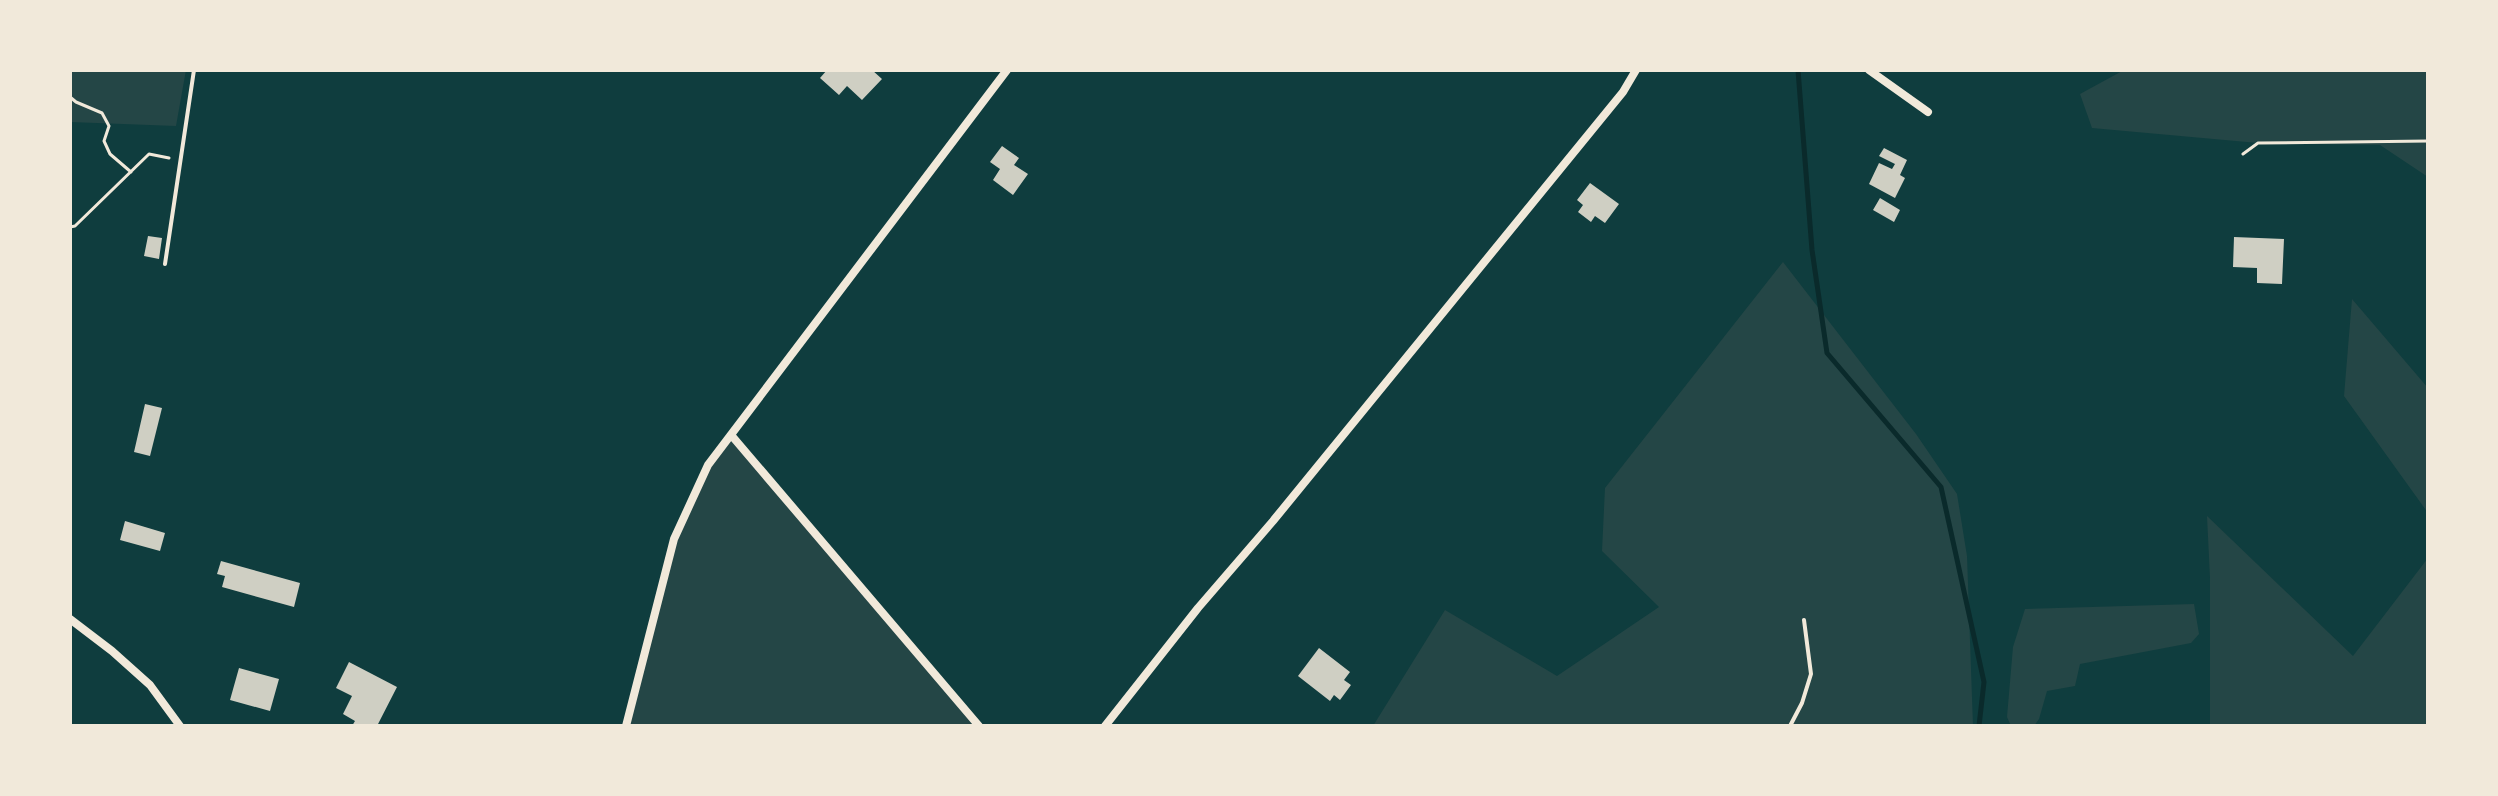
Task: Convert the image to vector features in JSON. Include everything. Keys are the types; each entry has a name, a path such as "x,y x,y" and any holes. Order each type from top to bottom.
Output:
{"street":[{"path":"626,726 674,539 708,465 1007,70"},
{"path":"1105,726 1198,608 1273,521 1613,104 1636,70"},
{"path":"1869,70 1928,112"},
{"path":"732,436 979,726"},
{"path":"70,619 150,685 180,726"}],"lane":[{"path":"165,264 194,70"},
{"path":"1790,726 1802,703 1811,674 1804,620"}],"path":[{"path":"70,97 102,113 109,126 104,141 110,154 131,172"},
{"path":"2243,154 2258,143 2428,141"},
{"path":"70,227 75,226 149,154 179,160"}],"shaded area":[{"path":"70,70 186,70 176,126 70,122"},
{"path":"2124,70 2428,70 2428,177 2380,145 2258,143 2092,128 2080,94"},
{"path":"1783,262 1916,434 1957,494 1967,556 1973,726 1373,726 1445,610 1557,676 1659,607 1602,551 1605,488"},
{"path":"2352,299 2428,388 2428,513 2344,396"},
{"path":"732,436 979,726 626,726 674,539 708,465"},
{"path":"2207,516 2353,656 2428,558 2428,726 2210,726"},
{"path":"2194,604 2199,634 2191,643 2080,664 2075,686 2047,691 2034,726 2011,726 2007,717 2013,647 2025,609"}],"building":[{"path":"827,70 872,70 882,79 862,100 847,86 839,95 820,78"},
{"path":"1002,146 1019,158 1014,165 1028,174 1013,195 993,180 1000,169 990,162"},
{"path":"1884,148 1907,160 1900,175 1905,178 1895,198 1869,184 1879,163 1892,169 1895,164 1879,156"},
{"path":"1590,183 1619,204 1605,223 1595,216 1591,222 1578,212 1583,205 1577,200"},
{"path":"1880,198 1900,210 1894,222 1873,210"},
{"path":"148,236 162,238 159,259 144,256"},
{"path":"2234,237 2284,239 2282,284 2257,283 2257,268 2233,267"},
{"path":"145,404 162,408 150,456 134,452"},
{"path":"125,521 165,533 160,551 120,540"},
{"path":"221,561 300,583 294,607 222,587 225,576 217,574"},
{"path":"1319,648 1350,672 1344,680 1351,685 1340,700 1334,695 1330,701 1298,676"},
{"path":"349,662 397,687 377,726 352,726 355,721 343,714 352,696 336,688"},
{"path":"239,668 279,679 270,711 230,700"}],"waterway":[{"path":"1798,70 1812,250 1827,353 1941,487 1984,682 1979,726"}]}
